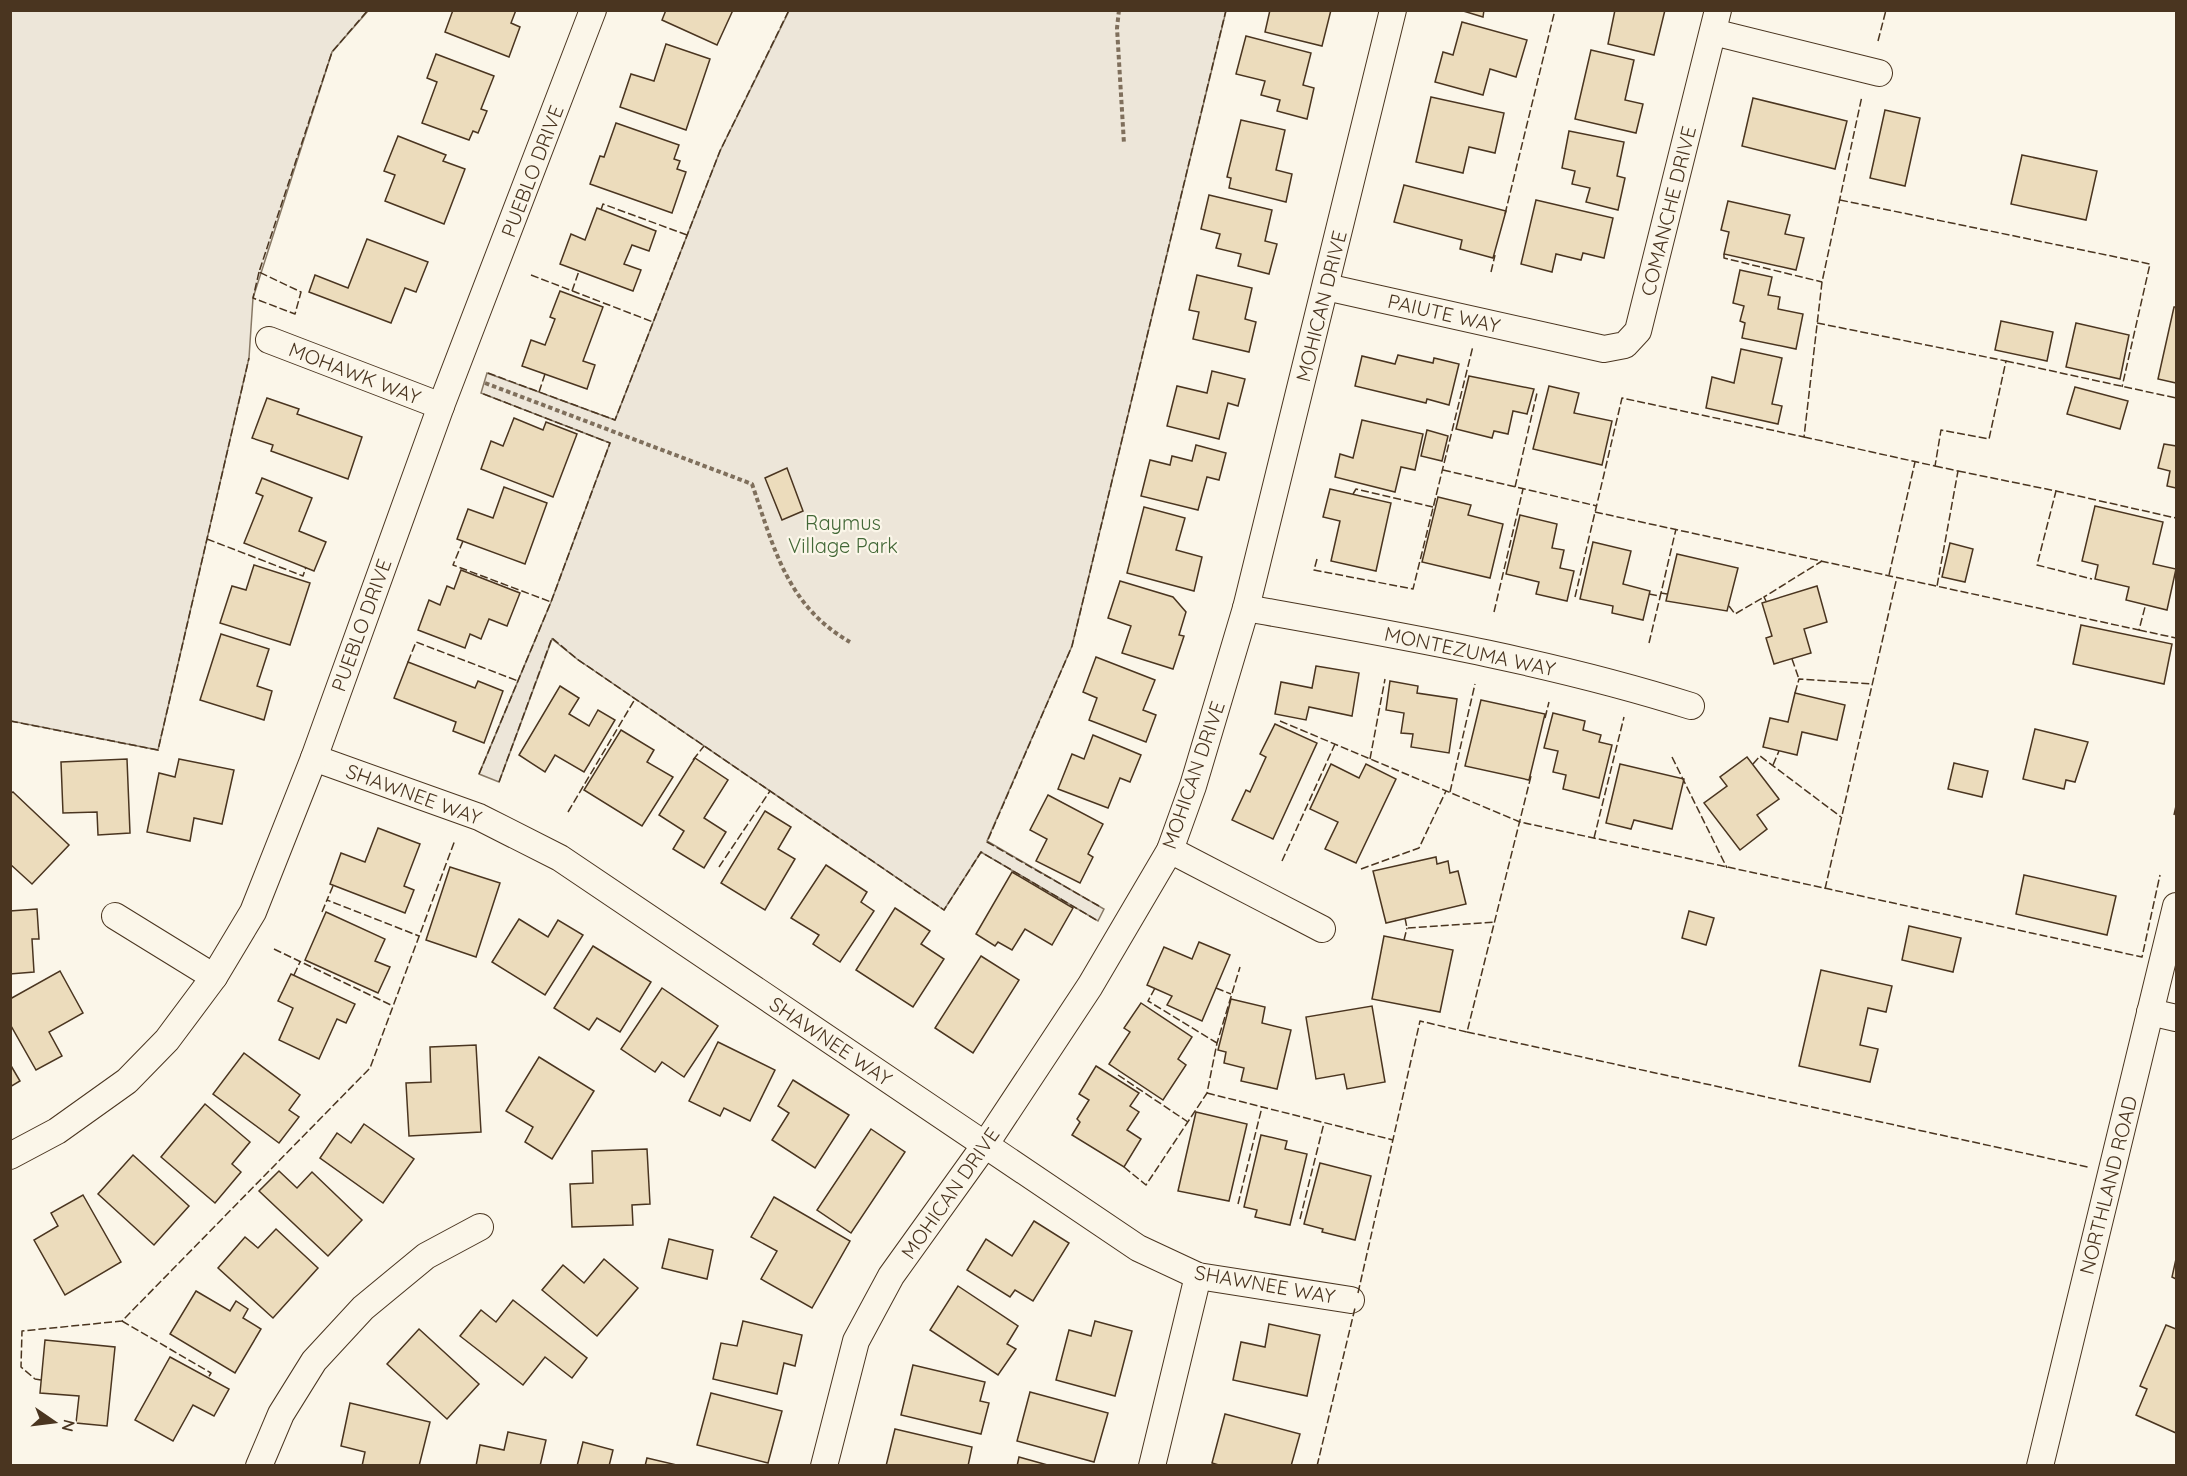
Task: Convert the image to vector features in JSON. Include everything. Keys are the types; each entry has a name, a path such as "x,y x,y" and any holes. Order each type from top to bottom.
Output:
{"street":[{"name":"PUEBLO DRIVE","path":"10,1156 57,1131 127,1081 167,1040 214,978 253,912 314,758 441,406 593,10"},
{"name":"MOHICAN DRIVE","path":"824,1466 856,1341 891,1276 985,1145 1090,986 1170,850 1193,786 1246,608 1393,10"},
{"path":"1716,21 1879,73"},
{"name":"COMANCHE DRIVE","path":"1562,340 1604,349 1625,345 1638,332 1716,21"},
{"name":"PAIUTE WAY","path":"1326,287 1562,340"},
{"name":"MOHAWK WAY","path":"269,340 441,406"},
{"name":"MONTEZUMA WAY","path":"1246,608 1445,644 1611,681 1691,706"},
{"name":"SHAWNEE WAY","path":"314,758 479,817 561,858 1138,1248 1198,1276 1351,1299"},
{"path":"1170,850 1322,929"},
{"name":"NORTHLAND ROAD","path":"2040,1466 2176,906"},
{"path":"115,916 214,978"},
{"path":"2150,1012 2176,1018"},
{"path":"259,1466 281,1414 314,1360 363,1308 426,1256 480,1227"},
{"path":"1152,1466 1198,1276"}],"path":[{"path":"1119,10 1117,28 1124,144"},
{"path":"484,382 752,484 790,587 830,630 850,642"}],"green space":[{"path":"10,11 368,11 332,52 253,298 249,358 158,750 11,721"},
{"name":"Raymus Village Park","path":"789,11 1226,11 1072,646 987,841 1104,909 1098,921 981,852 944,910 577,659 552,639 499,782 479,774 551,602 610,443 481,393 487,373 615,420 720,151"}],"building":[{"path":"453,10 516,10 511,23 520,27 509,57 445,32"},
{"path":"666,10 733,10 717,45 662,20"},
{"path":"1270,10 1331,10 1322,46 1265,32"},
{"path":"1460,10 1484,10 1483,17"},
{"path":"1615,10 1665,10 1654,55 1608,44"},
{"path":"1462,22 1527,40 1516,77 1490,69 1483,95 1435,82 1443,52 1453,55"},
{"path":"1246,36 1311,53 1303,85 1314,88 1307,119 1277,111 1280,100 1261,95 1265,81 1236,74"},
{"path":"666,44 710,59 686,130 620,107 631,74 654,81"},
{"path":"1591,50 1634,60 1625,100 1643,104 1636,133 1575,119"},
{"path":"436,54 494,76 481,109 487,111 478,133 473,131 469,140 422,123 437,82 427,78"},
{"path":"1431,97 1504,113 1495,153 1469,147 1463,173 1416,162"},
{"path":"1753,98 1847,121 1835,169 1742,146"},
{"path":"1885,110 1920,118 1905,186 1870,178"},
{"path":"1241,120 1285,130 1276,170 1292,174 1286,202 1229,188 1231,178 1227,177"},
{"path":"616,123 679,145 674,159 680,161 677,169 686,172 672,213 590,184 600,156 604,157"},
{"path":"1569,131 1624,142 1617,176 1625,178 1618,210 1586,202 1590,188 1572,184 1575,171 1562,168"},
{"path":"398,136 446,155 443,161 465,169 444,224 385,201 395,175 384,171"},
{"path":"2022,155 2097,171 2086,220 2011,204"},
{"path":"1404,185 1506,211 1493,258 1460,249 1462,240 1394,222"},
{"path":"1209,195 1272,210 1265,241 1277,244 1269,274 1238,266 1241,254 1216,248 1220,234 1201,229"},
{"path":"1536,200 1613,218 1604,258 1583,253 1581,260 1556,254 1552,272 1521,264"},
{"path":"1728,201 1790,215 1785,234 1804,238 1796,270 1724,254 1729,232 1721,230"},
{"path":"597,208 656,231 649,251 632,245 624,264 641,270 633,291 560,264 571,234 585,240"},
{"path":"367,239 428,262 416,292 405,288 391,323 309,292 315,275 348,288"},
{"path":"1740,270 1772,277 1768,295 1780,297 1778,309 1803,314 1796,349 1742,338 1745,323 1740,321 1744,306 1733,303"},
{"path":"1197,275 1252,288 1245,319 1256,322 1249,352 1193,339 1199,312 1189,310"},
{"path":"560,291 603,307 583,361 595,365 587,389 522,366 531,340 545,345 555,319 550,317"},
{"path":"2174,307 2176,307 2176,383 2158,379"},
{"path":"2001,321 2053,332 2047,361 1995,350"},
{"path":"2076,323 2129,335 2120,379 2066,367"},
{"path":"1741,349 1782,358 1772,404 1782,406 1778,424 1706,408 1712,377 1734,383"},
{"path":"1398,355 1433,363 1434,358 1459,364 1449,405 1427,399 1426,403 1355,386 1362,356 1395,364"},
{"path":"1212,371 1245,379 1238,406 1228,403 1219,439 1167,426 1177,386 1207,393"},
{"path":"1469,376 1534,389 1527,414 1513,411 1508,434 1494,431 1492,438 1456,429"},
{"path":"1549,386 1579,393 1574,413 1612,421 1602,465 1533,449"},
{"path":"2075,387 2128,401 2120,429 2067,414"},
{"path":"267,398 299,409 297,414 362,437 348,479 271,451 273,445 252,438"},
{"path":"514,418 543,430 546,422 577,434 553,497 481,469 491,441 503,446"},
{"path":"1362,420 1423,434 1415,470 1401,467 1395,492 1335,477 1340,454 1353,458"},
{"path":"1427,430 1448,436 1442,461 1421,456"},
{"path":"2164,444 2176,446 2176,488 2167,486 2170,471 2158,468"},
{"path":"1196,445 1226,453 1219,480 1207,477 1198,510 1141,496 1150,460 1170,465 1172,456 1192,461"},
{"path":"787,468 803,511 782,520 765,478"},
{"path":"262,478 312,498 299,531 326,542 314,571 244,543 263,496 256,493"},
{"path":"504,487 547,503 525,564 457,539 468,509 493,518"},
{"path":"1330,489 1391,503 1376,571 1331,561 1340,521 1323,517"},
{"path":"1438,497 1471,505 1468,515 1503,524 1490,578 1422,562"},
{"path":"2095,506 2163,522 2153,564 2176,569 2167,610 2126,600 2129,587 2095,579 2098,565 2082,561"},
{"path":"1144,507 1185,518 1176,550 1202,557 1194,591 1127,573"},
{"path":"1520,515 1557,524 1552,548 1564,550 1560,568 1574,571 1567,601 1536,594 1539,582 1506,574"},
{"path":"1593,542 1631,551 1623,584 1650,591 1643,620 1612,613 1613,606 1580,599"},
{"path":"1950,543 1973,549 1965,582 1942,577"},
{"path":"1677,554 1738,568 1727,611 1666,601"},
{"path":"254,565 310,583 290,645 220,623 232,586 246,590"},
{"path":"461,570 520,593 507,626 489,619 481,639 470,634 465,648 418,630 429,600 440,605 447,586 454,589"},
{"path":"1120,581 1173,597 1186,612 1179,635 1184,636 1173,669 1122,653 1131,626 1108,618"},
{"path":"1817,586 1827,622 1804,629 1811,653 1774,664 1766,638 1772,636 1762,603"},
{"path":"2081,625 2172,644 2164,684 2073,664"},
{"path":"221,634 269,649 257,686 272,691 264,720 200,700"},
{"path":"1096,657 1155,680 1143,710 1156,715 1146,742 1089,720 1097,698 1083,692"},
{"path":"408,662 475,688 478,681 503,691 484,743 453,731 456,722 394,698"},
{"path":"1316,666 1359,673 1352,716 1309,707 1306,720 1275,714 1281,682 1312,688"},
{"path":"1390,681 1418,686 1417,693 1457,699 1449,753 1411,747 1413,734 1401,733 1404,713 1386,710"},
{"path":"560,686 579,698 569,714 589,726 598,710 615,720 584,772 555,755 545,772 519,755"},
{"path":"1795,693 1845,705 1837,740 1802,732 1797,755 1763,747 1770,718 1788,722"},
{"path":"1481,700 1545,714 1529,780 1465,766"},
{"path":"1553,713 1585,721 1583,730 1601,735 1599,742 1612,745 1599,798 1563,789 1566,775 1553,772 1558,751 1544,748"},
{"path":"1275,724 1317,743 1273,839 1232,820 1246,790 1250,792 1266,757 1260,754"},
{"path":"2035,729 2088,742 2075,782 2066,780 2064,789 2023,779"},
{"path":"621,730 654,750 647,762 673,777 642,826 584,790"},
{"path":"1093,735 1141,755 1130,782 1120,778 1108,808 1058,789 1072,754 1084,759"},
{"path":"1747,757 1779,799 1757,815 1767,829 1740,850 1704,803 1727,786 1720,777"},
{"path":"695,758 728,780 704,818 726,832 704,868 673,849 684,831 659,815"},
{"path":"127,759 130,833 98,835 97,812 63,813 61,762"},
{"path":"179,759 234,770 222,824 194,818 190,841 147,832 159,773 175,777"},
{"path":"1954,763 1988,771 1982,797 1948,789"},
{"path":"1331,764 1359,778 1366,764 1396,779 1356,863 1325,849 1338,822 1310,809"},
{"path":"1620,764 1684,779 1672,829 1634,820 1631,829 1606,823"},
{"path":"13,792 69,845 32,884 10,864 10,794"},
{"path":"1048,795 1103,824 1088,854 1093,857 1080,883 1036,861 1047,839 1030,830"},
{"path":"765,811 791,827 778,849 795,859 765,910 721,883"},
{"path":"378,828 420,844 404,886 414,890 405,913 330,884 341,853 365,862"},
{"path":"1436,857 1437,864 1448,861 1450,873 1458,871 1466,904 1386,923 1373,871"},
{"path":"826,865 867,892 861,902 874,911 840,962 813,944 819,935 791,918"},
{"path":"450,867 500,883 476,957 426,940"},
{"path":"1012,872 1073,908 1052,945 1025,929 1012,950 998,942 995,946 976,934"},
{"path":"2024,875 2116,896 2107,935 2016,914"},
{"path":"895,908 930,931 921,944 944,959 913,1007 856,970"},
{"path":"37,909 39,939 32,939 34,972 10,974 10,911"},
{"path":"1689,911 1714,918 1706,945 1682,938"},
{"path":"326,912 385,939 375,961 390,967 378,993 305,960"},
{"path":"519,919 548,937 558,920 583,935 545,995 492,962"},
{"path":"1909,926 1961,938 1953,972 1902,960"},
{"path":"1384,936 1453,950 1440,1012 1372,999"},
{"path":"1199,942 1230,955 1202,1021 1167,1005 1172,996 1147,985 1164,947 1192,959"},
{"path":"593,946 651,982 620,1032 597,1018 589,1030 554,1008"},
{"path":"981,956 1019,980 973,1053 935,1028"},
{"path":"1821,970 1892,986 1886,1012 1868,1008 1860,1045 1878,1049 1870,1082 1799,1066"},
{"path":"60,971 83,1013 49,1032 62,1056 36,1070 10,1024 10,999"},
{"path":"291,974 355,1004 346,1023 337,1019 319,1059 279,1040 293,1008 278,1001"},
{"path":"662,988 718,1026 684,1077 662,1062 655,1072 621,1049"},
{"path":"1231,999 1265,1007 1262,1023 1291,1030 1277,1089 1241,1081 1244,1068 1224,1063 1226,1052 1218,1050"},
{"path":"1141,1003 1192,1037 1178,1059 1186,1065 1163,1100 1109,1064 1130,1032 1124,1028"},
{"path":"1372,1006 1385,1082 1347,1089 1344,1074 1316,1079 1306,1017"},
{"path":"718,1042 775,1070 750,1121 724,1108 720,1116 689,1101"},
{"path":"476,1045 481,1132 409,1136 406,1083 431,1082 430,1047"},
{"path":"244,1053 300,1095 289,1110 299,1117 279,1143 213,1094"},
{"path":"539,1057 594,1091 552,1159 525,1142 533,1127 506,1111"},
{"path":"10,1064 20,1081 10,1087"},
{"path":"1096,1066 1139,1093 1130,1106 1139,1112 1127,1130 1141,1139 1124,1167 1072,1135 1080,1122 1077,1119 1089,1100 1079,1094"},
{"path":"793,1080 849,1115 815,1168 772,1140 789,1113 778,1106"},
{"path":"205,1104 250,1142 232,1164 241,1172 215,1203 161,1157"},
{"path":"1196,1112 1247,1124 1229,1201 1178,1191"},
{"path":"364,1124 414,1159 383,1203 320,1158 337,1133 351,1143"},
{"path":"871,1129 905,1152 851,1233 817,1210"},
{"path":"1261,1135 1287,1141 1285,1149 1307,1154 1290,1225 1255,1217 1257,1210 1244,1207"},
{"path":"647,1149 650,1204 632,1205 633,1225 572,1227 570,1184 593,1183 592,1151"},
{"path":"133,1155 189,1206 154,1245 98,1194"},
{"path":"1320,1163 1371,1176 1355,1240 1322,1232 1323,1229 1304,1224"},
{"path":"279,1171 297,1188 312,1172 362,1220 328,1256 259,1191"},
{"path":"83,1195 121,1262 65,1295 34,1240 58,1226 51,1213"},
{"path":"774,1197 850,1241 812,1308 761,1279 777,1251 751,1237"},
{"path":"1034,1221 1069,1243 1033,1301 1015,1290 1010,1297 967,1270 986,1239 1012,1256"},
{"path":"276,1229 318,1268 273,1318 218,1268 245,1237 258,1248"},
{"path":"669,1239 713,1250 707,1279 662,1268"},
{"path":"604,1259 638,1288 597,1336 542,1290 563,1265 584,1283"},
{"path":"2176,1259 2176,1279 2172,1277"},
{"path":"958,1286 1018,1326 1007,1344 1016,1349 998,1375 930,1330"},
{"path":"196,1291 230,1311 236,1301 248,1309 243,1318 261,1329 235,1373 170,1334"},
{"path":"513,1300 587,1358 572,1378 545,1357 523,1385 460,1336 481,1310 496,1322"},
{"path":"743,1321 802,1335 795,1366 784,1363 777,1394 713,1379 721,1343 737,1346"},
{"path":"1095,1321 1132,1331 1115,1396 1056,1380 1069,1330 1091,1336"},
{"path":"1269,1324 1320,1335 1307,1396 1233,1380 1241,1342 1265,1347"},
{"path":"2166,1325 2176,1329 2176,1433 2136,1415 2147,1389 2140,1386"},
{"path":"419,1329 479,1384 447,1419 387,1364"},
{"path":"45,1340 115,1347 107,1426 76,1423 79,1396 40,1393"},
{"path":"170,1357 229,1389 214,1416 193,1405 173,1441 135,1420"},
{"path":"913,1365 985,1382 980,1401 989,1403 981,1434 901,1415"},
{"path":"1030,1392 1108,1413 1094,1462 1017,1441"},
{"path":"711,1393 782,1411 768,1463 697,1445"},
{"path":"350,1403 430,1422 419,1466 362,1466 365,1452 341,1446"},
{"path":"1225,1414 1300,1434 1291,1466 1222,1466 1212,1463"},
{"path":"895,1429 972,1447 968,1466 886,1466"},
{"path":"508,1432 546,1440 540,1466 476,1466 480,1445 504,1450"},
{"path":"583,1442 613,1450 609,1466 577,1466"},
{"path":"1019,1457 1051,1466 1017,1466"},
{"path":"647,1458 677,1465 677,1466 645,1466"}],"fence":[{"path":"259,272 253,298 295,314 301,292 259,272 332,52 368,10"},
{"path":"488,373 615,420 720,151 789,10"},
{"path":"1099,906 987,842 1072,646 1226,10"},
{"path":"1505,214 1555,10"},
{"path":"1878,41 1886,10"},
{"path":"1575,597 1622,398 1804,437 1822,282 1862,96"},
{"path":"1840,200 2150,264 2122,387"},
{"path":"601,210 603,204 687,235"},
{"path":"1724,254 1724,258 1822,282"},
{"path":"1491,272 1495,255"},
{"path":"572,291 579,271"},
{"path":"531,275 653,322"},
{"path":"1804,437 1935,466 1941,430 1989,439 2006,361 1817,323"},
{"path":"1317,559 1314,570 1413,589 1473,346"},
{"path":"10,721 158,750 249,358"},
{"path":"2006,361 2176,398"},
{"path":"539,392 545,374"},
{"path":"479,774 551,602 610,443 481,393"},
{"path":"1515,487 1537,393"},
{"path":"1889,575 1915,462"},
{"path":"1935,466 1958,471 1937,586"},
{"path":"1443,470 1597,506"},
{"path":"1958,471 2056,491 2037,565 2092,579"},
{"path":"1353,494 1356,489 1433,507"},
{"path":"1494,612 1523,489"},
{"path":"2056,491 2176,518"},
{"path":"1595,512 2139,630 2145,607"},
{"path":"1667,594 1661,593 1676,529"},
{"path":"207,539 303,576 306,567"},
{"path":"463,541 453,565 551,602"},
{"path":"1766,601 1764,597 1822,561"},
{"path":"1825,889 1897,577"},
{"path":"1649,643 1661,593"},
{"path":"1649,594 1660,596"},
{"path":"1729,606 1735,614 1764,597"},
{"path":"2139,630 2176,638"},
{"path":"499,782 552,638 577,659 944,910 981,852 1098,921"},
{"path":"408,662 416,642 518,681"},
{"path":"1792,659 1799,679"},
{"path":"1370,759 1385,679"},
{"path":"1795,693 1799,679 1872,684"},
{"path":"1450,792 1475,684"},
{"path":"568,812 635,699"},
{"path":"1545,718 1549,702"},
{"path":"1594,838 1624,717"},
{"path":"1280,721 1520,822 2142,957 2160,875"},
{"path":"1282,861 1335,744"},
{"path":"693,760 704,746"},
{"path":"1773,765 1779,751"},
{"path":"1753,764 1760,756 1841,817"},
{"path":"1672,757 1727,868"},
{"path":"1358,1293 1420,1021 1467,1032 1531,776"},
{"path":"719,867 770,791"},
{"path":"1361,869 1419,848 1446,791"},
{"path":"2174,815 2176,806"},
{"path":"41,1380 35,1379 21,1367 22,1331 122,1321 370,1068 455,840"},
{"path":"333,886 327,900 419,936"},
{"path":"322,912 327,900"},
{"path":"1405,918 1407,928 1495,922"},
{"path":"1404,940 1407,928"},
{"path":"274,949 393,1006"},
{"path":"294,975 300,962"},
{"path":"1124,1167 1146,1185 1207,1093 1217,1043 1240,967"},
{"path":"1155,988 1148,1001 1217,1043"},
{"path":"1216,988 1231,994"},
{"path":"1467,1032 2088,1167"},
{"path":"1118,1075 1188,1122"},
{"path":"1207,1093 1393,1140"},
{"path":"1238,1204 1262,1107"},
{"path":"1300,1219 1324,1123"},
{"path":"1317,1466 1355,1308"},
{"path":"122,1321 211,1373 208,1378"}]}
